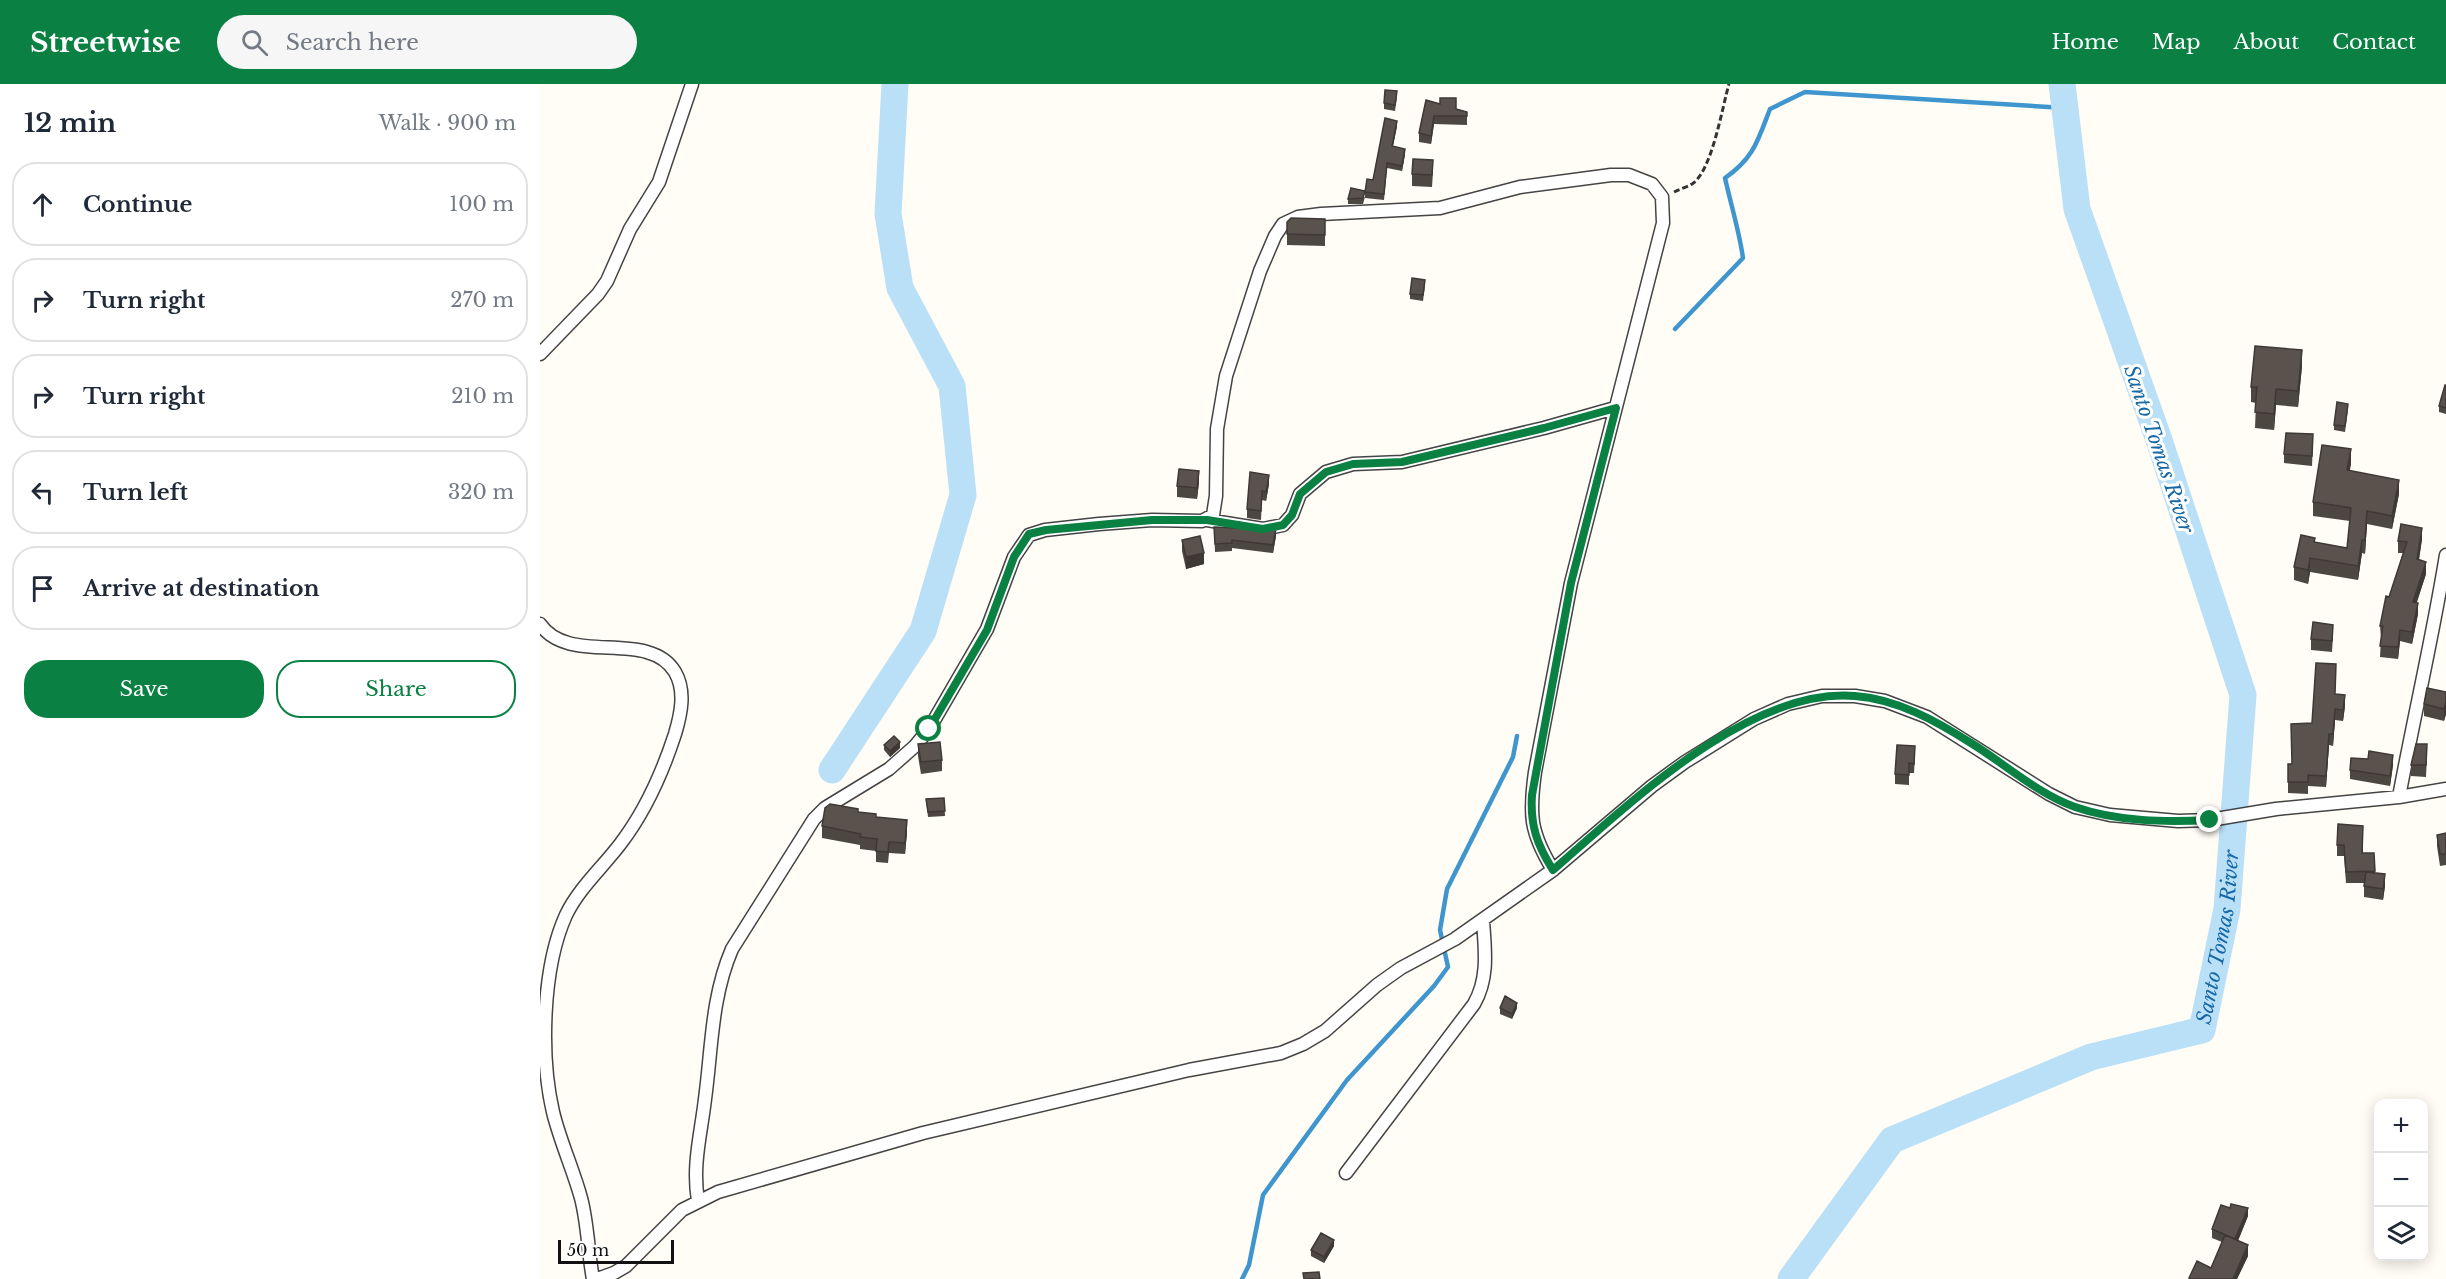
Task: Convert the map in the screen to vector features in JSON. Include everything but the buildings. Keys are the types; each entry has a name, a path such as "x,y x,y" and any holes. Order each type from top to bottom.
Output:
{"street":[{"path":"540,354 598,294 607,281 630,229 659,182 692,84"},
{"path":"1207,520 1215,510 1217,429 1226,376 1260,271 1275,236 1287,221 1321,214 1440,208 1520,187 1611,175 1629,175 1652,184 1662,197 1663,216 1659,242 1632,338 1571,583 1532,795 1535,837 1553,870"},
{"path":"698,1201 694,1166 705,1100 714,1006 720,979 732,949 814,819 825,807 889,769 915,746 929,729 987,630 1014,557 1029,534 1046,530 1152,520 1207,520 1263,529 1283,525 1292,515 1300,494 1326,472 1353,464 1402,462 1616,408"},
{"path":"2399,796 2446,555"},
{"path":"540,624 552,636 576,644 645,651 659,656 668,663 680,685 681,703 678,722 660,775 635,823 577,897 566,915 558,938 547,991 545,1036 552,1110 583,1208 595,1279 614,1274 626,1266 682,1210 718,1192 923,1133 1189,1070 1281,1053 1302,1044 1325,1031 1377,985 1401,968 1483,921 1553,870 1652,786 1720,738 1788,704 1822,696 1855,696 1885,701 1927,717 2049,794 2075,807 2110,816 2210,820 2276,809 2446,789"},
{"path":"1346,1173 1482,992 1485,960 1483,921"}],"path":[{"path":"1662,197 1693,184 1705,165 1713,149 1729,84"}],"waterway":[{"path":"832,770 923,631 963,495 952,386 900,288 888,214 895,84"},
{"name":"Santo Tomas River","path":"1791,1279 1892,1140 2091,1057 2202,1030 2227,909 2243,695 2159,440 2077,209 2062,84"},
{"path":"1675,329 1743,258 1725,178 1749,156 1770,109 1805,92 2065,108"},
{"path":"1242,1279 1249,1265 1263,1195 1347,1080 1434,986 1448,967 1440,930 1447,889 1513,757 1517,736"}],"route":[{"path":"929,729 987,630 1014,557 1029,534 1037,531 1152,520 1207,520 1263,529 1283,525 1292,515 1300,494 1326,472 1353,464 1402,462 1616,408 1571,583 1535,772 1531,809 1532,823 1542,853 1553,870 1652,786 1720,738 1788,704 1822,696 1855,696 1885,701 1927,717 2049,794 2075,807 2110,816 2178,821 2210,820"}]}
